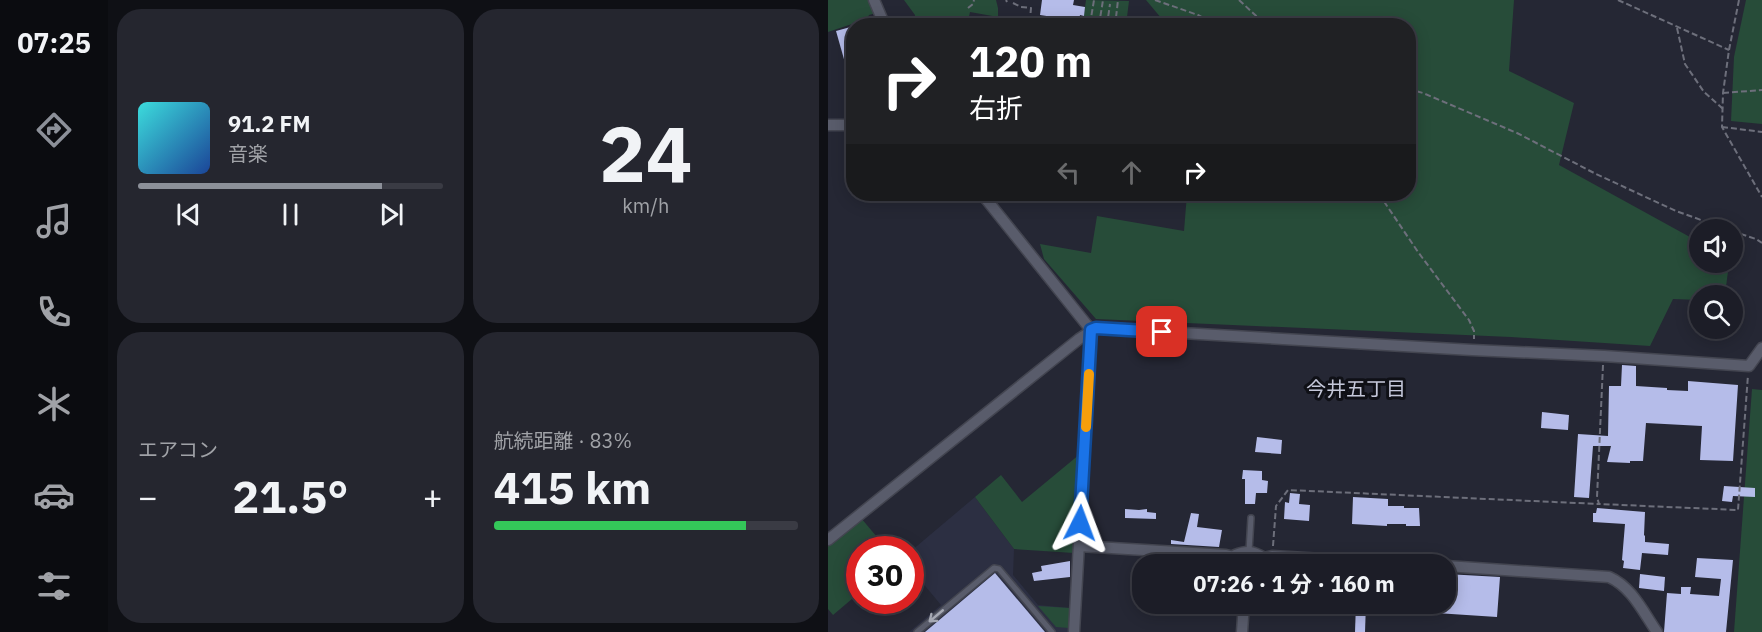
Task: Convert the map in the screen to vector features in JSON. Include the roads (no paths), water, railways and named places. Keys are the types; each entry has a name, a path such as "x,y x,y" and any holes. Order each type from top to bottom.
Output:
{"street":[{"path":"874,0 882,18"},
{"path":"828,125 846,126"},
{"path":"988,201 1091,330 1074,632"},
{"path":"828,540 1096,328 1749,366 1762,348"},
{"path":"1079,546 1210,554"},
{"path":"1237,554 1246,550 1258,554"},
{"path":"1456,567 1609,577 1620,582 1629,590 1656,632"},
{"path":"1242,632 1243,614"}],"lane":[{"path":"1249,551 1251,518"},
{"path":"917,632 994,568 999,569 1052,632"}],"district":[{"name":"今井五丁目","path":"1356,388"}]}
